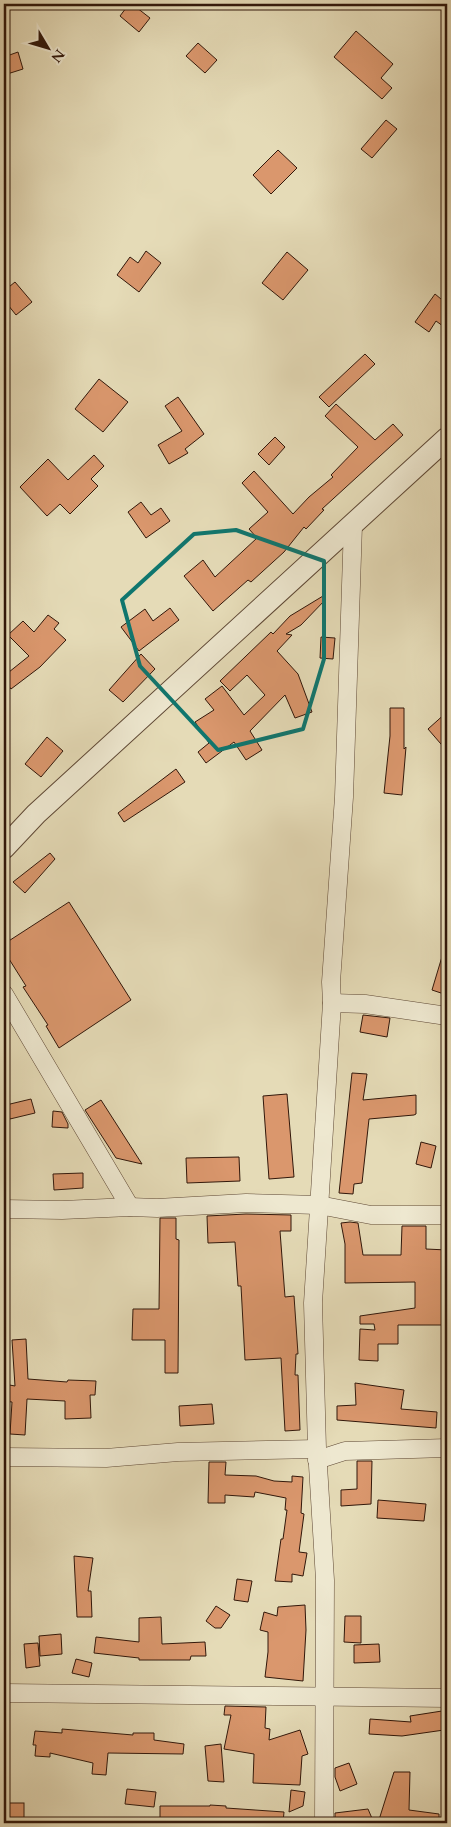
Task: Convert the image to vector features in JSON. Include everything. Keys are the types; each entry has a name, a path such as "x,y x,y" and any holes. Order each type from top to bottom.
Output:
{"street":[{"path":"4,848 36,814 447,438"},
{"path":"324,1823 324,1580 317,1454 313,1303 332,1003 331,982 344,797 353,525"},
{"path":"4,994 130,1207"},
{"path":"332,1003 365,1004 447,1016"},
{"path":"4,1210 157,1208 246,1203 319,1205 371,1215 447,1215"},
{"path":"4,1457 106,1458 178,1452 317,1454 345,1451 447,1448"},
{"path":"4,1693 447,1698"}],"highlighted area":[{"path":"236,530 324,561 324,659 303,729 218,750 140,666 122,600 194,534"}],"building":[{"path":"129,4 132,4 150,18 139,32 120,16"},
{"path":"356,31 393,64 381,78 392,88 382,99 334,57"},
{"path":"198,43 217,60 205,73 186,56"},
{"path":"18,52 23,69 4,75 4,57"},
{"path":"386,120 397,129 372,158 361,149"},
{"path":"278,150 297,168 271,194 253,175"},
{"path":"146,251 161,263 139,292 117,275 130,257 138,263"},
{"path":"287,252 308,270 283,300 262,283"},
{"path":"15,282 32,302 16,315 4,300 4,291"},
{"path":"435,294 447,304 447,329 436,321 429,332 415,322"},
{"path":"365,354 375,364 329,407 319,397"},
{"path":"99,379 128,402 103,432 75,409"},
{"path":"178,397 204,434 185,449 188,453 169,464 158,445 182,431 165,406"},
{"path":"336,404 375,440 393,424 403,435 322,509 324,510 306,529 304,527 284,552 251,582 248,580 213,611 184,576 203,560 215,577 257,538 249,529 268,512 242,483 254,471 293,514 309,497 333,477 331,475 358,447 325,416"},
{"path":"275,437 285,447 269,465 258,454"},
{"path":"94,455 104,466 91,479 98,486 70,514 60,504 47,516 20,487 48,459 68,480"},
{"path":"141,502 151,515 161,508 170,521 146,538 128,512"},
{"path":"323,596 326,599 301,625 286,634 292,635 277,651 298,674 312,712 295,718 285,695 250,731 262,750 246,760 234,742 206,763 198,752 209,743 195,722 214,710 205,699 222,686 244,715 265,695 247,675 230,691 220,681 271,632 273,634 290,616"},
{"path":"170,608 179,620 139,651 121,627 145,609 153,621"},
{"path":"48,615 59,623 54,629 66,640 40,667 11,689 4,680 4,676 29,656 8,635 23,621 34,632"},
{"path":"321,637 335,638 333,659 320,658"},
{"path":"141,654 155,669 123,702 109,690"},
{"path":"390,708 404,708 404,749 406,747 402,795 384,793 390,736"},
{"path":"447,712 447,751 428,729"},
{"path":"47,737 63,751 41,777 25,764"},
{"path":"176,769 185,782 124,822 118,813"},
{"path":"50,853 55,859 25,893 13,882"},
{"path":"69,902 131,1000 59,1048 46,1026 48,1025 23,987 26,986 4,951 4,944"},
{"path":"444,950 447,951 447,995 432,990"},
{"path":"363,1015 390,1018 387,1037 360,1032"},
{"path":"352,1073 367,1074 363,1100 416,1095 416,1114 369,1119 362,1183 354,1184 353,1194 339,1193"},
{"path":"287,1094 294,1177 269,1179 263,1096"},
{"path":"31,1099 35,1113 10,1119 6,1105"},
{"path":"101,1100 142,1164 116,1158 85,1110"},
{"path":"53,1111 62,1112 68,1128 52,1127"},
{"path":"421,1142 436,1146 431,1168 416,1164"},
{"path":"239,1157 240,1181 187,1183 186,1158"},
{"path":"83,1173 83,1188 54,1190 53,1174"},
{"path":"246,1214 291,1215 291,1231 280,1231 285,1297 294,1296 298,1354 296,1354 295,1375 298,1375 300,1430 285,1431 281,1358 245,1360 241,1286 238,1286 235,1242 208,1243 207,1216"},
{"path":"160,1218 176,1218 176,1239 179,1240 178,1373 165,1373 165,1340 132,1340 133,1309 159,1309"},
{"path":"341,1223 358,1223 363,1255 401,1255 402,1226 426,1226 426,1249 447,1250 447,1325 398,1325 398,1344 378,1344 378,1361 359,1360 360,1329 375,1330 374,1324 360,1324 360,1316 415,1308 415,1282 345,1283 345,1244"},
{"path":"26,1339 28,1379 67,1382 68,1380 96,1381 95,1395 90,1395 91,1418 65,1419 65,1401 27,1399 25,1435 10,1434 12,1402 4,1401 4,1384 15,1386 12,1340"},
{"path":"355,1383 404,1390 401,1409 437,1412 436,1428 337,1420 337,1406 356,1405"},
{"path":"212,1404 214,1424 180,1426 179,1406"},
{"path":"357,1461 372,1461 371,1504 341,1506 341,1490 357,1489"},
{"path":"209,1462 226,1462 225,1475 256,1476 274,1481 292,1482 292,1476 303,1477 301,1513 304,1514 299,1552 307,1553 303,1576 292,1574 292,1582 275,1581 287,1510 285,1510 286,1498 255,1492 254,1497 225,1495 225,1503 208,1503"},
{"path":"378,1500 426,1504 424,1521 377,1518"},
{"path":"74,1556 93,1558 88,1591 91,1591 92,1617 77,1617"},
{"path":"237,1579 252,1581 248,1602 234,1600"},
{"path":"305,1605 306,1630 303,1681 265,1677 268,1632 260,1630 264,1612 277,1616 278,1607"},
{"path":"216,1606 230,1615 221,1628 215,1628 206,1621"},
{"path":"345,1616 361,1616 361,1643 344,1642"},
{"path":"161,1617 162,1644 205,1642 206,1656 191,1656 190,1660 139,1660 139,1658 94,1653 96,1637 139,1642 139,1618"},
{"path":"61,1634 62,1654 40,1656 39,1636"},
{"path":"38,1643 40,1666 26,1668 24,1644"},
{"path":"379,1644 380,1662 354,1663 354,1645"},
{"path":"76,1659 92,1663 89,1677 72,1673"},
{"path":"225,1706 266,1707 265,1728 270,1729 269,1740 300,1730 308,1754 302,1756 300,1785 253,1783 254,1754 224,1749 231,1715 224,1715"},
{"path":"442,1711 444,1730 402,1736 369,1734 370,1719 411,1722 410,1716"},
{"path":"62,1729 133,1735 133,1733 154,1733 154,1740 184,1744 183,1754 108,1753 106,1775 92,1774 93,1763 50,1753 50,1757 35,1756 36,1745 33,1745 35,1731 62,1733"},
{"path":"221,1744 224,1782 208,1781 205,1746"},
{"path":"349,1763 357,1784 340,1791 335,1777 335,1768"},
{"path":"394,1772 410,1772 409,1810 439,1814 439,1823 378,1823"},
{"path":"127,1789 156,1792 154,1807 125,1804"},
{"path":"291,1790 305,1792 303,1806 289,1812"},
{"path":"4,1803 24,1803 24,1823 4,1823"},
{"path":"210,1805 284,1812 283,1823 160,1823 160,1806"},
{"path":"368,1809 374,1823 335,1823 335,1813"}]}
